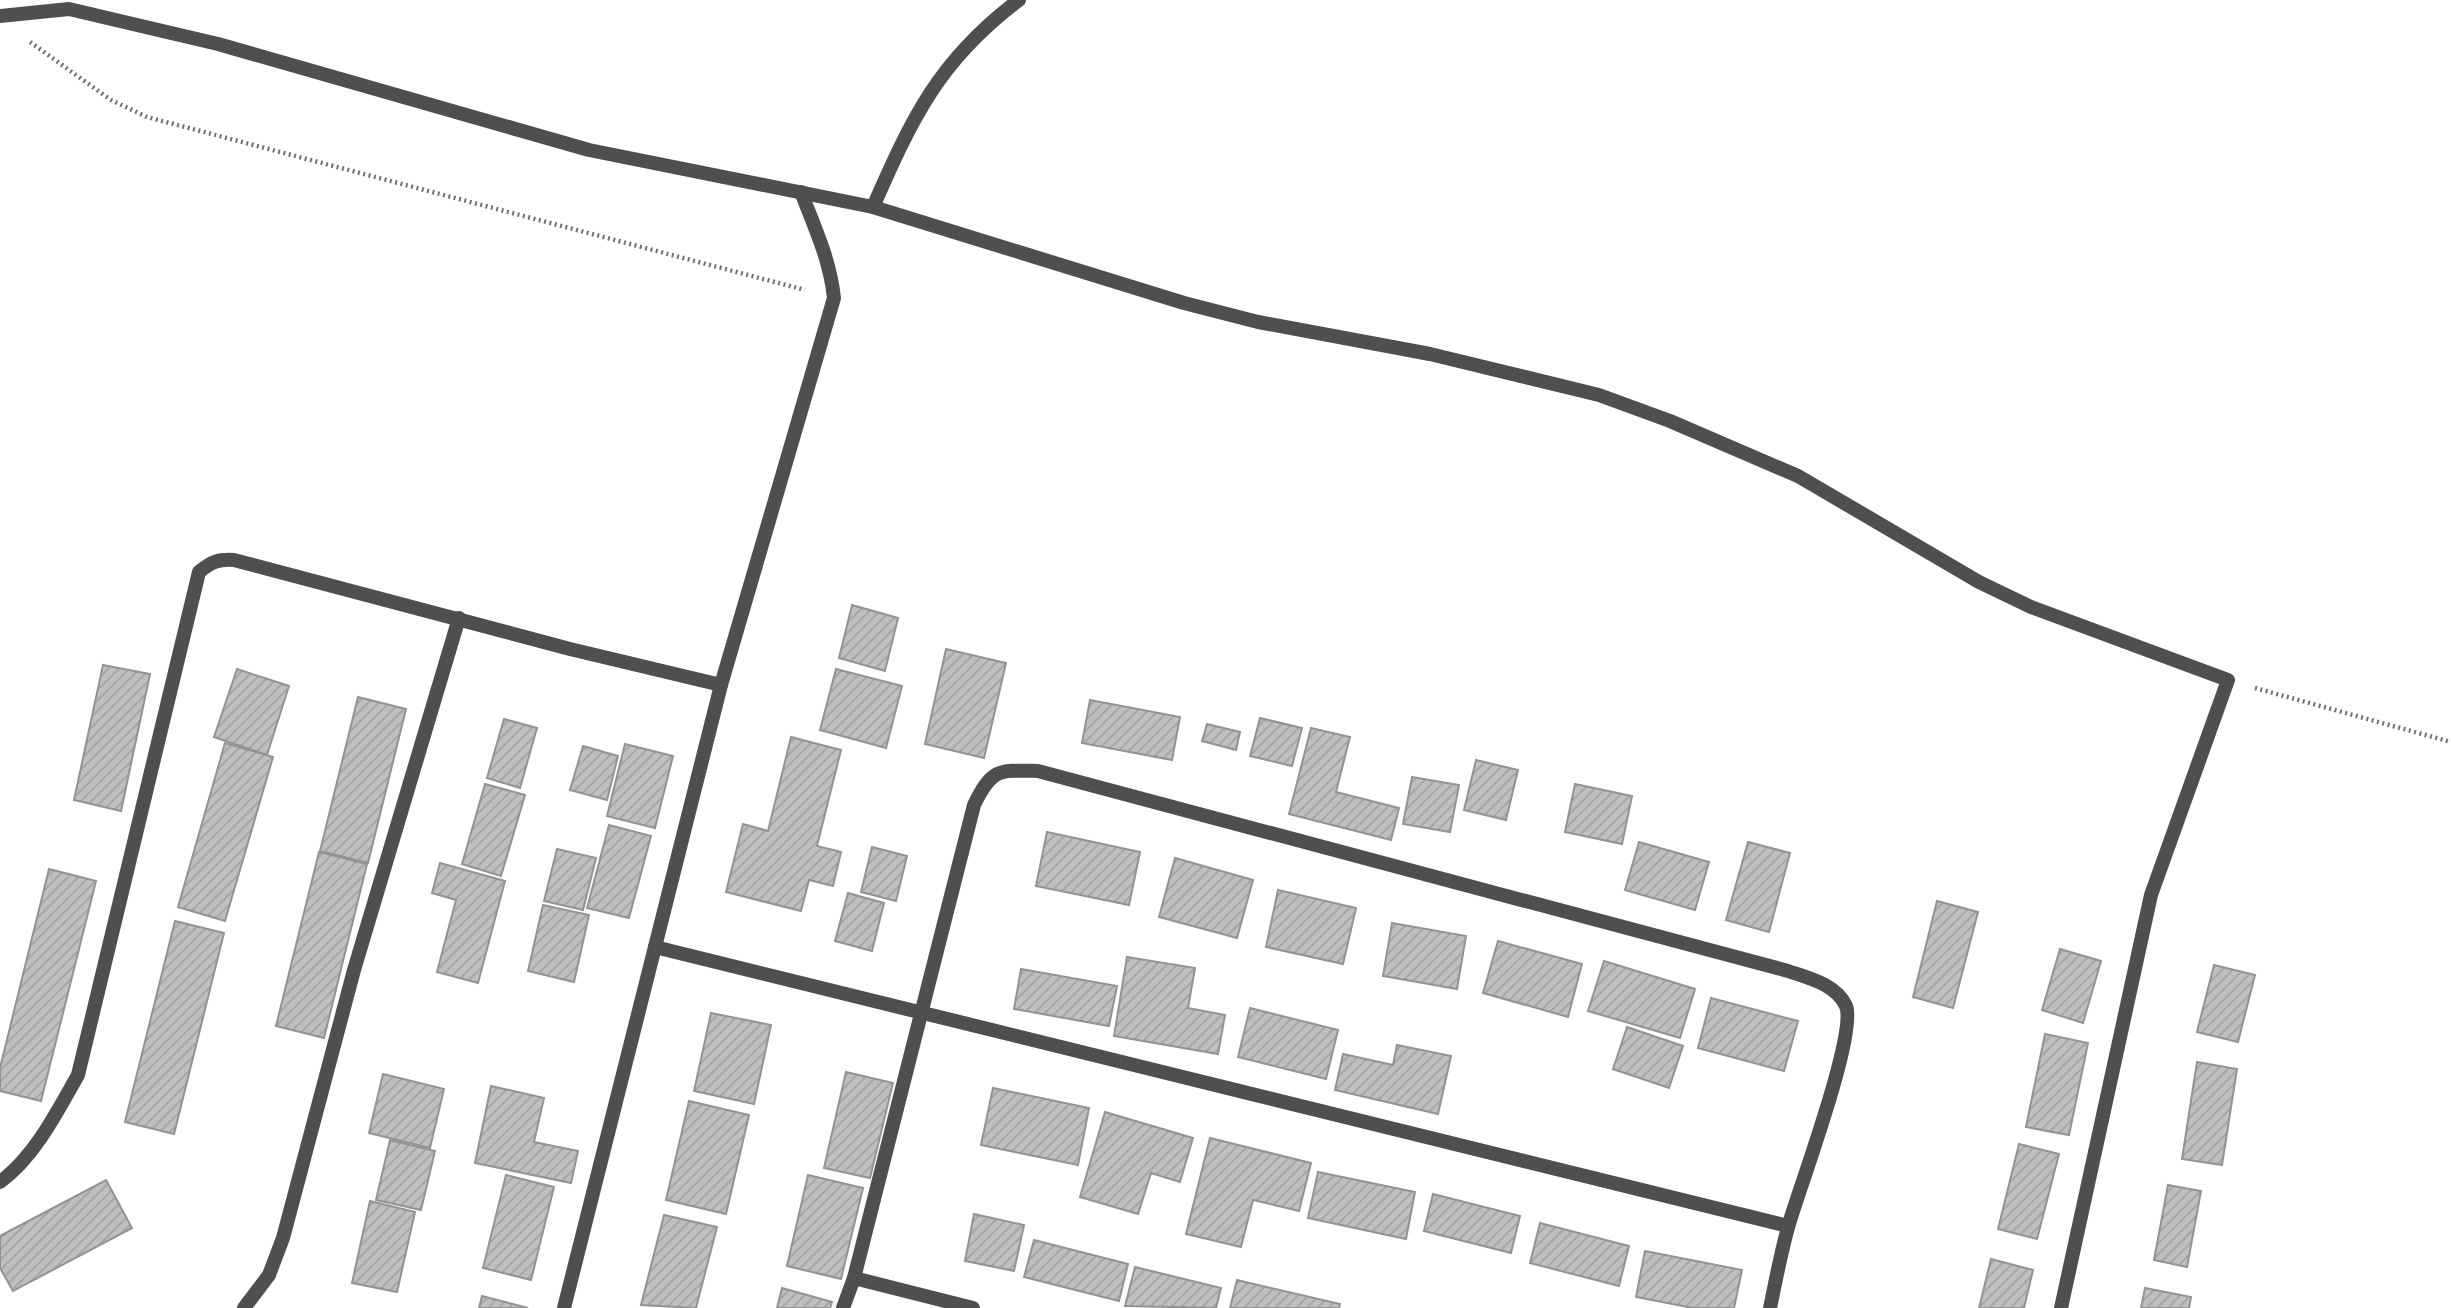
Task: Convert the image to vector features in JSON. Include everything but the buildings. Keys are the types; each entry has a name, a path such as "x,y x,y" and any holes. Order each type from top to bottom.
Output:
{"street":[{"path":"873,207 930,90 951,62 987,24 1019,0"},
{"path":"0,16 69,9 218,44 589,150 873,207 1196,307 1258,322 1430,354 1599,395 1670,421 1798,476 1979,582 2031,607 2228,680 2151,895 2061,1308"},
{"path":"564,1308 721,685 834,298 827,259 801,192"},
{"path":"0,1182 11,1174 49,1125 78,1075 199,572 219,559 234,560 569,649 721,685"},
{"path":"244,1308 269,1275 283,1238 354,970 459,618"},
{"path":"843,1308 855,1278 974,805 986,780 1004,770 1038,771 1820,982 1837,993 1846,1007 1844,1045 1788,1226 1770,1308"},
{"path":"655,947 1788,1226"},
{"path":"855,1278 973,1308"}],"path":[{"path":"22,36 111,100 147,117 834,298"},
{"path":"2228,680 2451,742"}]}
